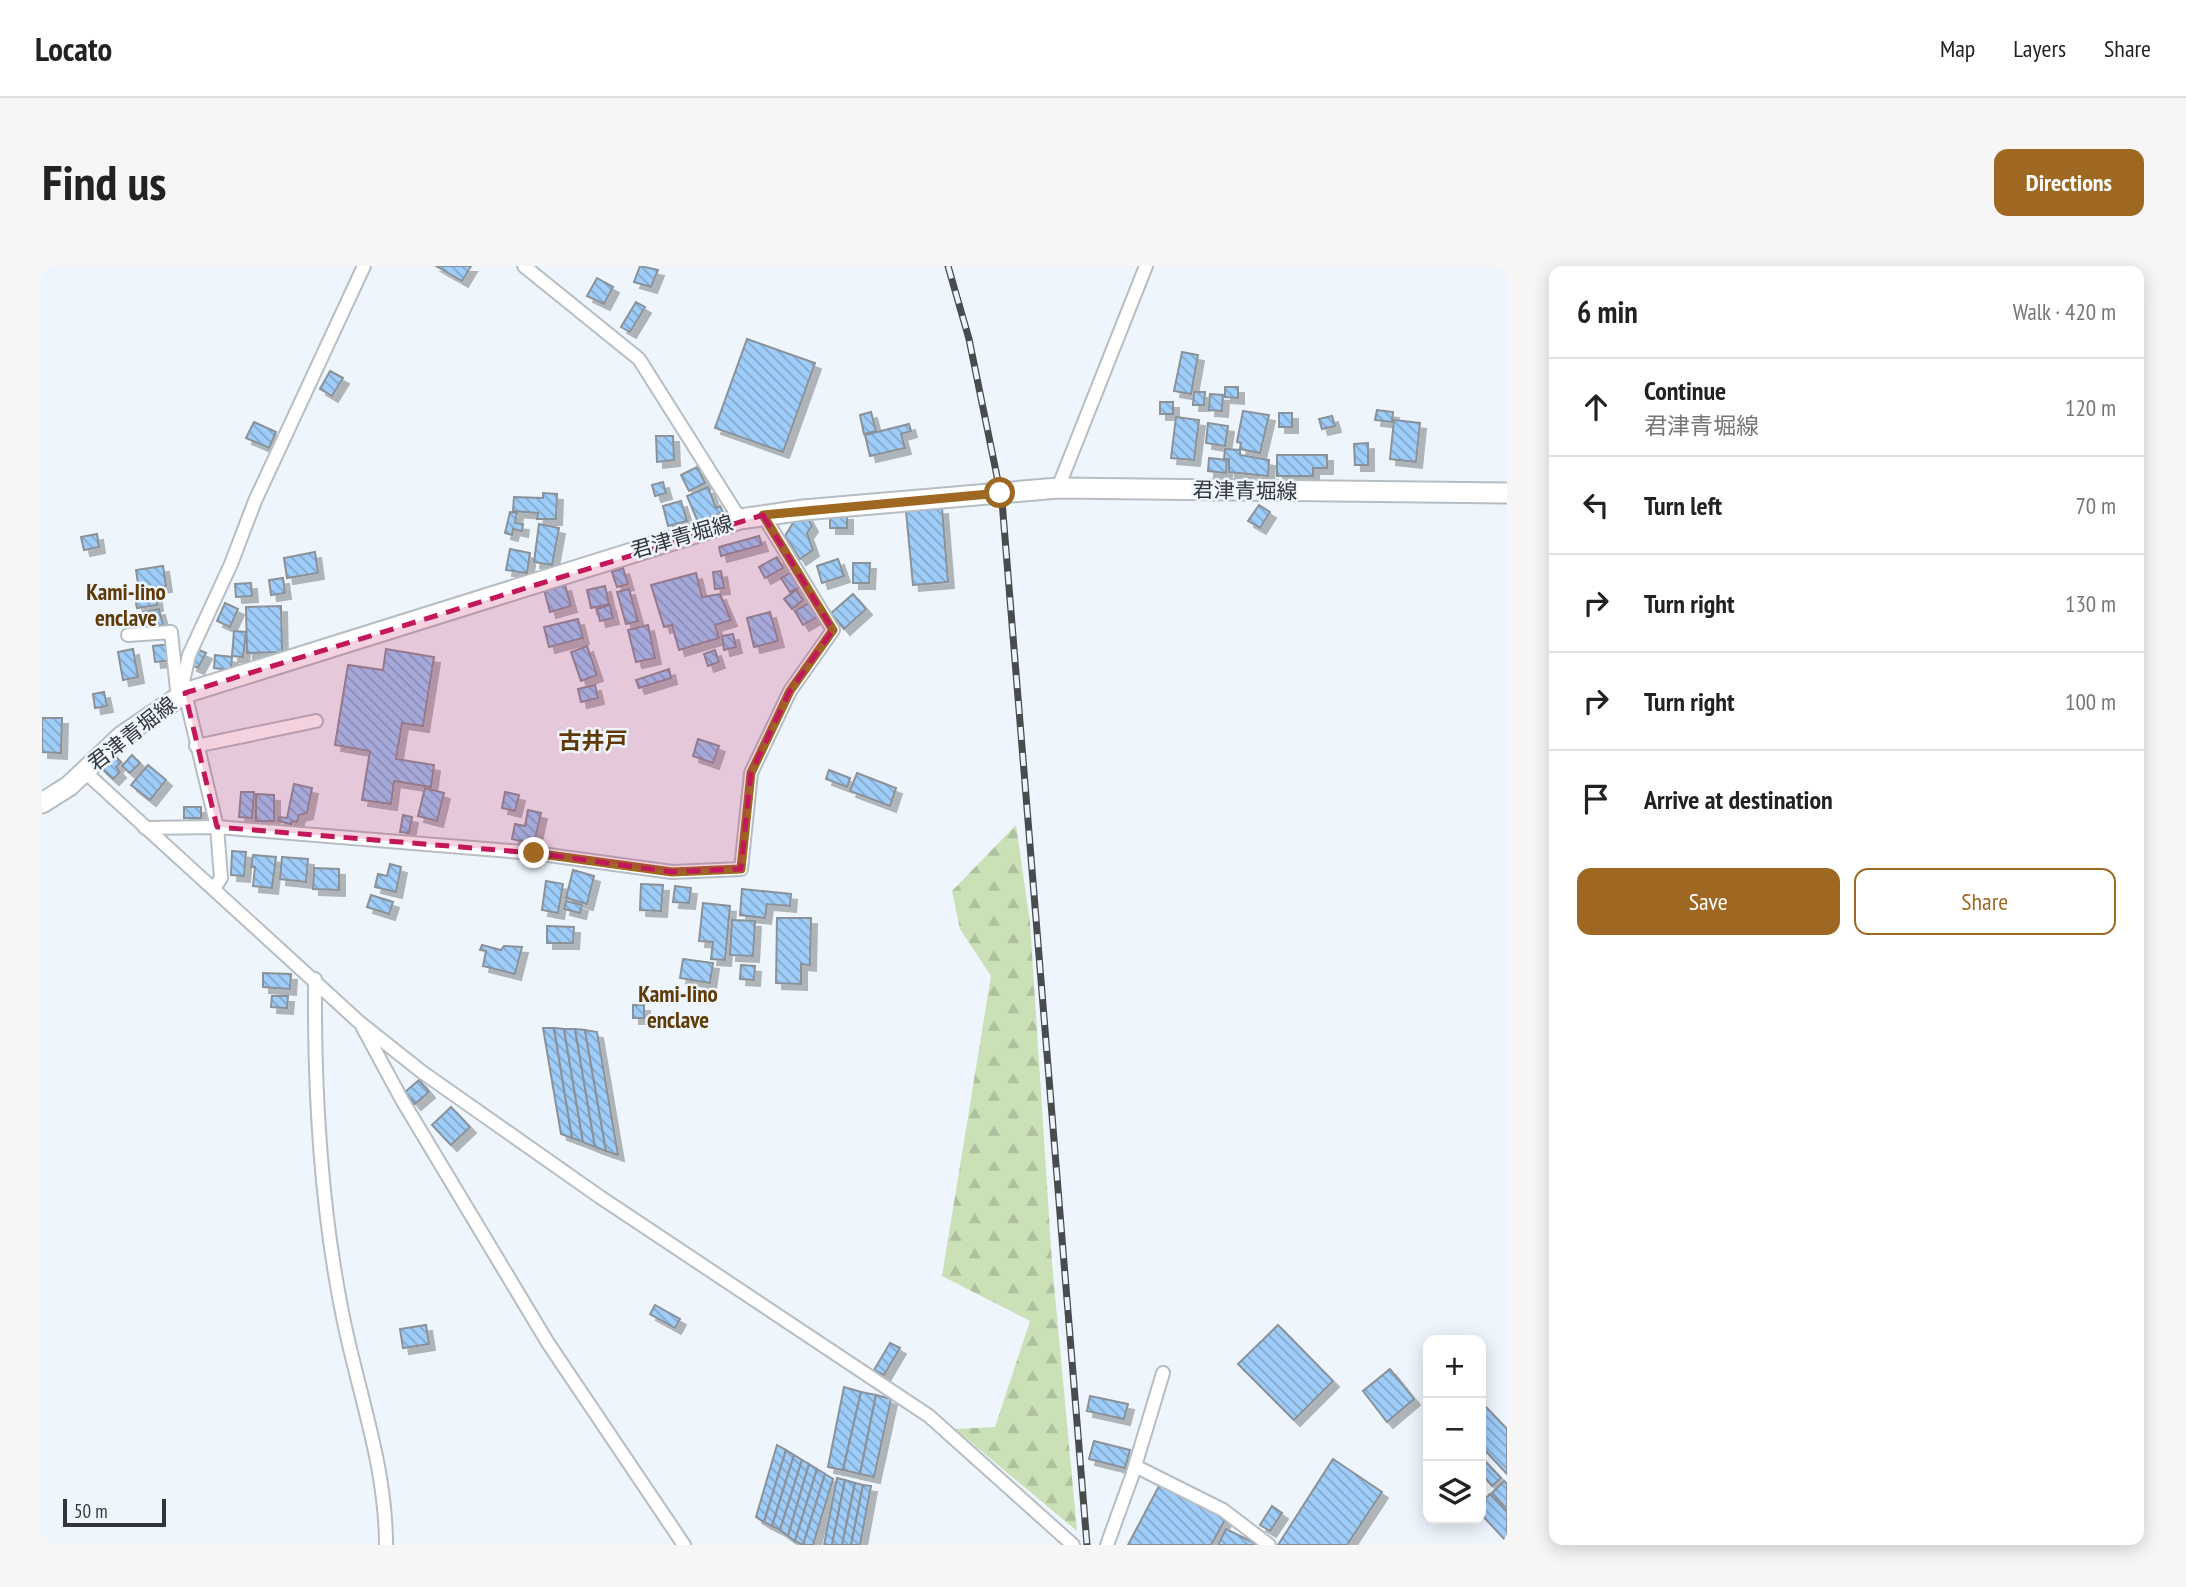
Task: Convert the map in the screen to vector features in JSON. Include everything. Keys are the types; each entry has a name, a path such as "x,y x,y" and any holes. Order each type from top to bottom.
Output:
{"main road":[{"name":"君津青堀線","path":"42,803 84,771 122,736 181,695 740,519 1058,488 1507,493"}],"street":[{"path":"181,695 189,655 231,564 255,501 364,266"},
{"path":"524,266 639,359 740,519"},
{"path":"1058,488 1146,266"},
{"path":"145,828 217,827 534,853 672,872 741,869 751,773 790,691 833,630 763,515"},
{"path":"128,635 166,630 174,635 181,695 217,827 221,878 215,887"},
{"path":"196,746 316,722"},
{"path":"84,771 145,828 215,887 359,1022 480,1114 929,1416 1073,1545"},
{"path":"315,979 321,1181 354,1374 381,1467 386,1545"},
{"path":"359,1022 402,1100 548,1343 684,1545"},
{"path":"1107,1545 1135,1466 1163,1373"},
{"path":"1135,1466 1223,1510 1269,1545"}],"highlighted area":[{"path":"763,515 833,630 790,691 751,773 741,869 672,872 534,853 217,827 185,693"}],"green space":[{"path":"1016,825 1030,922 1052,1263 1077,1531 955,1429 995,1427 1030,1321 942,1276 991,976 960,929 952,891"}],"building":[{"path":"436,266 471,266 462,281"},
{"path":"640,266 658,270 651,287 634,282"},
{"path":"597,278 613,287 604,304 587,296"},
{"path":"636,302 645,307 630,332 621,327"},
{"path":"747,339 815,363 783,452 715,428"},
{"path":"1182,352 1198,355 1191,394 1174,391"},
{"path":"330,371 343,378 332,396 320,389"},
{"path":"1225,387 1238,387 1238,398 1225,397"},
{"path":"1194,392 1205,392 1204,405 1193,405"},
{"path":"1210,394 1223,395 1222,411 1209,410"},
{"path":"1160,402 1173,402 1173,414 1160,414"},
{"path":"1377,410 1393,412 1392,422 1375,420"},
{"path":"1243,411 1269,415 1260,453 1240,449 1241,443 1237,442"},
{"path":"871,412 876,431 864,434 860,415"},
{"path":"1279,413 1292,413 1292,427 1279,427"},
{"path":"1332,416 1335,426 1322,429 1319,419"},
{"path":"1176,417 1199,420 1194,460 1171,458"},
{"path":"1394,420 1420,423 1416,462 1390,459"},
{"path":"254,422 276,432 269,448 246,438"},
{"path":"1208,423 1228,426 1225,446 1206,443"},
{"path":"909,424 911,431 901,434 905,448 870,456 865,435"},
{"path":"656,436 673,436 674,460 657,462"},
{"path":"1368,443 1368,465 1355,465 1354,444"},
{"path":"1225,449 1240,450 1240,455 1269,460 1268,476 1229,472 1229,459 1224,459"},
{"path":"1277,455 1327,455 1327,468 1313,468 1313,476 1277,476"},
{"path":"1209,458 1227,460 1226,473 1208,471"},
{"path":"697,467 705,483 689,491 681,475"},
{"path":"663,482 666,493 655,496 652,485"},
{"path":"708,487 716,508 720,506 723,512 698,522 687,496"},
{"path":"543,493 557,494 556,519 537,519 538,513 513,511 514,497 543,498"},
{"path":"681,501 687,521 668,526 663,506"},
{"path":"1259,505 1270,512 1260,528 1248,521"},
{"path":"942,508 948,582 913,585 906,511"},
{"path":"510,512 517,513 515,523 523,524 522,531 513,529 512,535 505,533"},
{"path":"830,514 847,514 847,528 830,528"},
{"path":"806,515 812,526 807,533 813,550 800,559 785,536 796,518"},
{"path":"539,524 559,528 552,565 534,562"},
{"path":"97,534 99,547 84,550 81,537"},
{"path":"759,536 762,545 721,556 719,547"},
{"path":"510,549 530,553 527,573 506,570"},
{"path":"315,552 318,573 287,578 284,558"},
{"path":"777,557 783,568 765,578 759,567"},
{"path":"838,559 844,576 822,583 817,566"},
{"path":"853,563 870,563 869,583 853,583"},
{"path":"163,566 166,586 139,590 136,570"},
{"path":"623,568 628,584 617,587 612,572"},
{"path":"721,571 724,588 715,589 713,572"},
{"path":"696,573 702,597 720,594 731,620 715,625 719,638 679,650 672,625 664,627 651,585"},
{"path":"790,573 799,588 790,592 781,578"},
{"path":"283,578 285,593 271,595 269,580"},
{"path":"251,583 252,596 236,597 235,584"},
{"path":"565,585 571,606 550,612 544,590"},
{"path":"605,586 609,604 591,608 587,590"},
{"path":"155,589 157,605 137,608 135,598 143,597 142,592"},
{"path":"629,589 638,621 626,624 617,592"},
{"path":"796,590 803,600 792,609 784,599"},
{"path":"853,594 866,609 844,629 831,613"},
{"path":"225,603 238,609 230,627 217,621"},
{"path":"809,603 817,617 803,625 795,611"},
{"path":"610,605 613,618 600,621 597,609"},
{"path":"281,606 282,652 247,653 246,607"},
{"path":"159,609 163,625 138,631 136,620 144,619 143,612"},
{"path":"770,612 778,641 754,647 747,618"},
{"path":"578,619 583,638 549,647 544,627"},
{"path":"648,625 655,658 636,662 628,630"},
{"path":"234,631 246,632 243,657 232,656"},
{"path":"733,634 736,647 724,650 722,636"},
{"path":"172,644 174,660 155,662 153,646"},
{"path":"587,646 597,675 581,681 571,652"},
{"path":"133,649 138,677 123,680 118,652"},
{"path":"386,649 434,657 423,726 402,723 396,759 434,765 431,787 394,781 391,804 362,800 370,751 335,745 348,665 383,670"},
{"path":"199,650 206,653 198,668 191,665"},
{"path":"715,650 719,662 708,666 704,654"},
{"path":"215,655 232,657 231,670 214,668"},
{"path":"669,669 671,678 639,688 636,680"},
{"path":"595,685 598,698 581,702 578,689"},
{"path":"104,692 107,706 95,708 93,694"},
{"path":"42,718 62,718 61,753 42,752"},
{"path":"698,739 719,746 713,763 693,756"},
{"path":"114,755 121,762 116,767 120,772 113,779 101,768"},
{"path":"132,755 140,763 130,773 122,766"},
{"path":"148,765 166,780 150,800 131,785"},
{"path":"829,770 850,778 847,787 826,779"},
{"path":"857,773 896,788 890,806 850,791"},
{"path":"294,784 312,788 307,813 299,815 297,822 292,821 291,824 278,821 279,817 287,818"},
{"path":"425,788 444,793 437,821 418,816"},
{"path":"241,792 254,792 252,818 239,817"},
{"path":"505,792 519,795 515,811 502,808"},
{"path":"256,794 274,795 274,821 256,821"},
{"path":"184,807 201,807 201,818 184,818"},
{"path":"528,810 541,813 534,844 512,839 515,824 525,826"},
{"path":"403,815 412,817 409,833 400,832"},
{"path":"232,851 246,852 244,876 231,875"},
{"path":"253,855 276,857 272,888 253,886"},
{"path":"282,857 308,859 306,882 280,879"},
{"path":"390,864 401,867 396,892 375,887 378,874 387,876"},
{"path":"314,868 339,869 339,890 313,889"},
{"path":"573,870 594,876 587,904 566,898"},
{"path":"546,881 563,884 558,913 542,910"},
{"path":"641,884 663,885 661,911 640,910"},
{"path":"675,886 691,888 689,903 673,902"},
{"path":"742,889 791,894 790,906 767,904 765,918 740,915"},
{"path":"371,895 393,902 389,914 367,907"},
{"path":"566,901 582,905 580,913 564,909"},
{"path":"703,903 730,906 725,960 711,959 713,942 699,941"},
{"path":"777,918 811,918 810,965 801,964 801,984 776,983"},
{"path":"732,920 755,921 753,956 730,955"},
{"path":"547,926 574,927 573,943 547,943"},
{"path":"482,945 501,950 504,946 522,947 515,974 483,966 486,951 480,950"},
{"path":"683,959 713,963 710,983 680,978"},
{"path":"741,965 755,966 754,980 740,979"},
{"path":"263,973 291,974 290,989 263,987"},
{"path":"272,996 288,996 287,1008 271,1007"},
{"path":"633,1005 644,1005 644,1018 633,1018"},
{"path":"543,1028 554,1028 572,1138 561,1134"},
{"path":"554,1028 564,1029 583,1142 572,1138"},
{"path":"564,1029 575,1029 595,1147 583,1142"},
{"path":"575,1029 585,1030 606,1151 595,1147"},
{"path":"585,1030 597,1032 618,1155 606,1151"},
{"path":"419,1080 429,1092 415,1104 405,1092"},
{"path":"451,1107 470,1127 451,1145 432,1125"},
{"path":"655,1305 680,1319 675,1328 650,1314"},
{"path":"426,1325 429,1344 403,1348 400,1329"},
{"path":"1278,1325 1333,1381 1294,1420 1238,1364"},
{"path":"890,1343 900,1348 884,1375 874,1370"},
{"path":"1390,1369 1414,1399 1387,1422 1363,1391"},
{"path":"844,1387 861,1392 843,1470 828,1467"},
{"path":"861,1392 876,1395 860,1474 843,1470"},
{"path":"876,1395 891,1399 874,1477 860,1474"},
{"path":"1090,1396 1128,1404 1124,1419 1087,1411"},
{"path":"1486,1407 1507,1429 1507,1474 1486,1451"},
{"path":"1094,1441 1130,1450 1125,1468 1089,1459"},
{"path":"777,1445 786,1450 764,1522 756,1517"},
{"path":"786,1450 794,1455 772,1526 764,1522"},
{"path":"794,1455 802,1460 780,1530 772,1526"},
{"path":"1333,1459 1382,1492 1347,1545 1278,1545"},
{"path":"802,1460 809,1464 788,1536 780,1530"},
{"path":"1486,1462 1501,1478 1492,1486 1486,1479"},
{"path":"809,1464 817,1469 795,1541 788,1536"},
{"path":"817,1469 825,1474 803,1545 795,1541"},
{"path":"825,1474 833,1479 813,1545 803,1545"},
{"path":"837,1478 845,1480 832,1545 824,1545"},
{"path":"845,1480 855,1483 842,1545 832,1545"},
{"path":"1504,1481 1507,1484 1507,1509 1492,1493"},
{"path":"855,1483 863,1485 851,1545 842,1545"},
{"path":"1160,1484 1226,1518 1211,1545 1128,1545"},
{"path":"863,1485 871,1486 860,1545 851,1545"},
{"path":"1490,1494 1507,1512 1507,1542 1486,1519 1486,1498"},
{"path":"1272,1506 1282,1513 1270,1531 1260,1525"},
{"path":"1226,1529 1258,1545 1218,1545"}],"railway":[{"path":"948,266 969,339 1002,501 1087,1545"}],"district":[{"name":"Kami-Iino enclave","path":"126,605"},
{"name":"古井戸","path":"593,741"},
{"name":"Kami-Iino enclave","path":"678,1007"}],"route":[{"path":"534,853 672,872 741,869 751,773 790,691 833,630 763,515 1000,493"}]}
